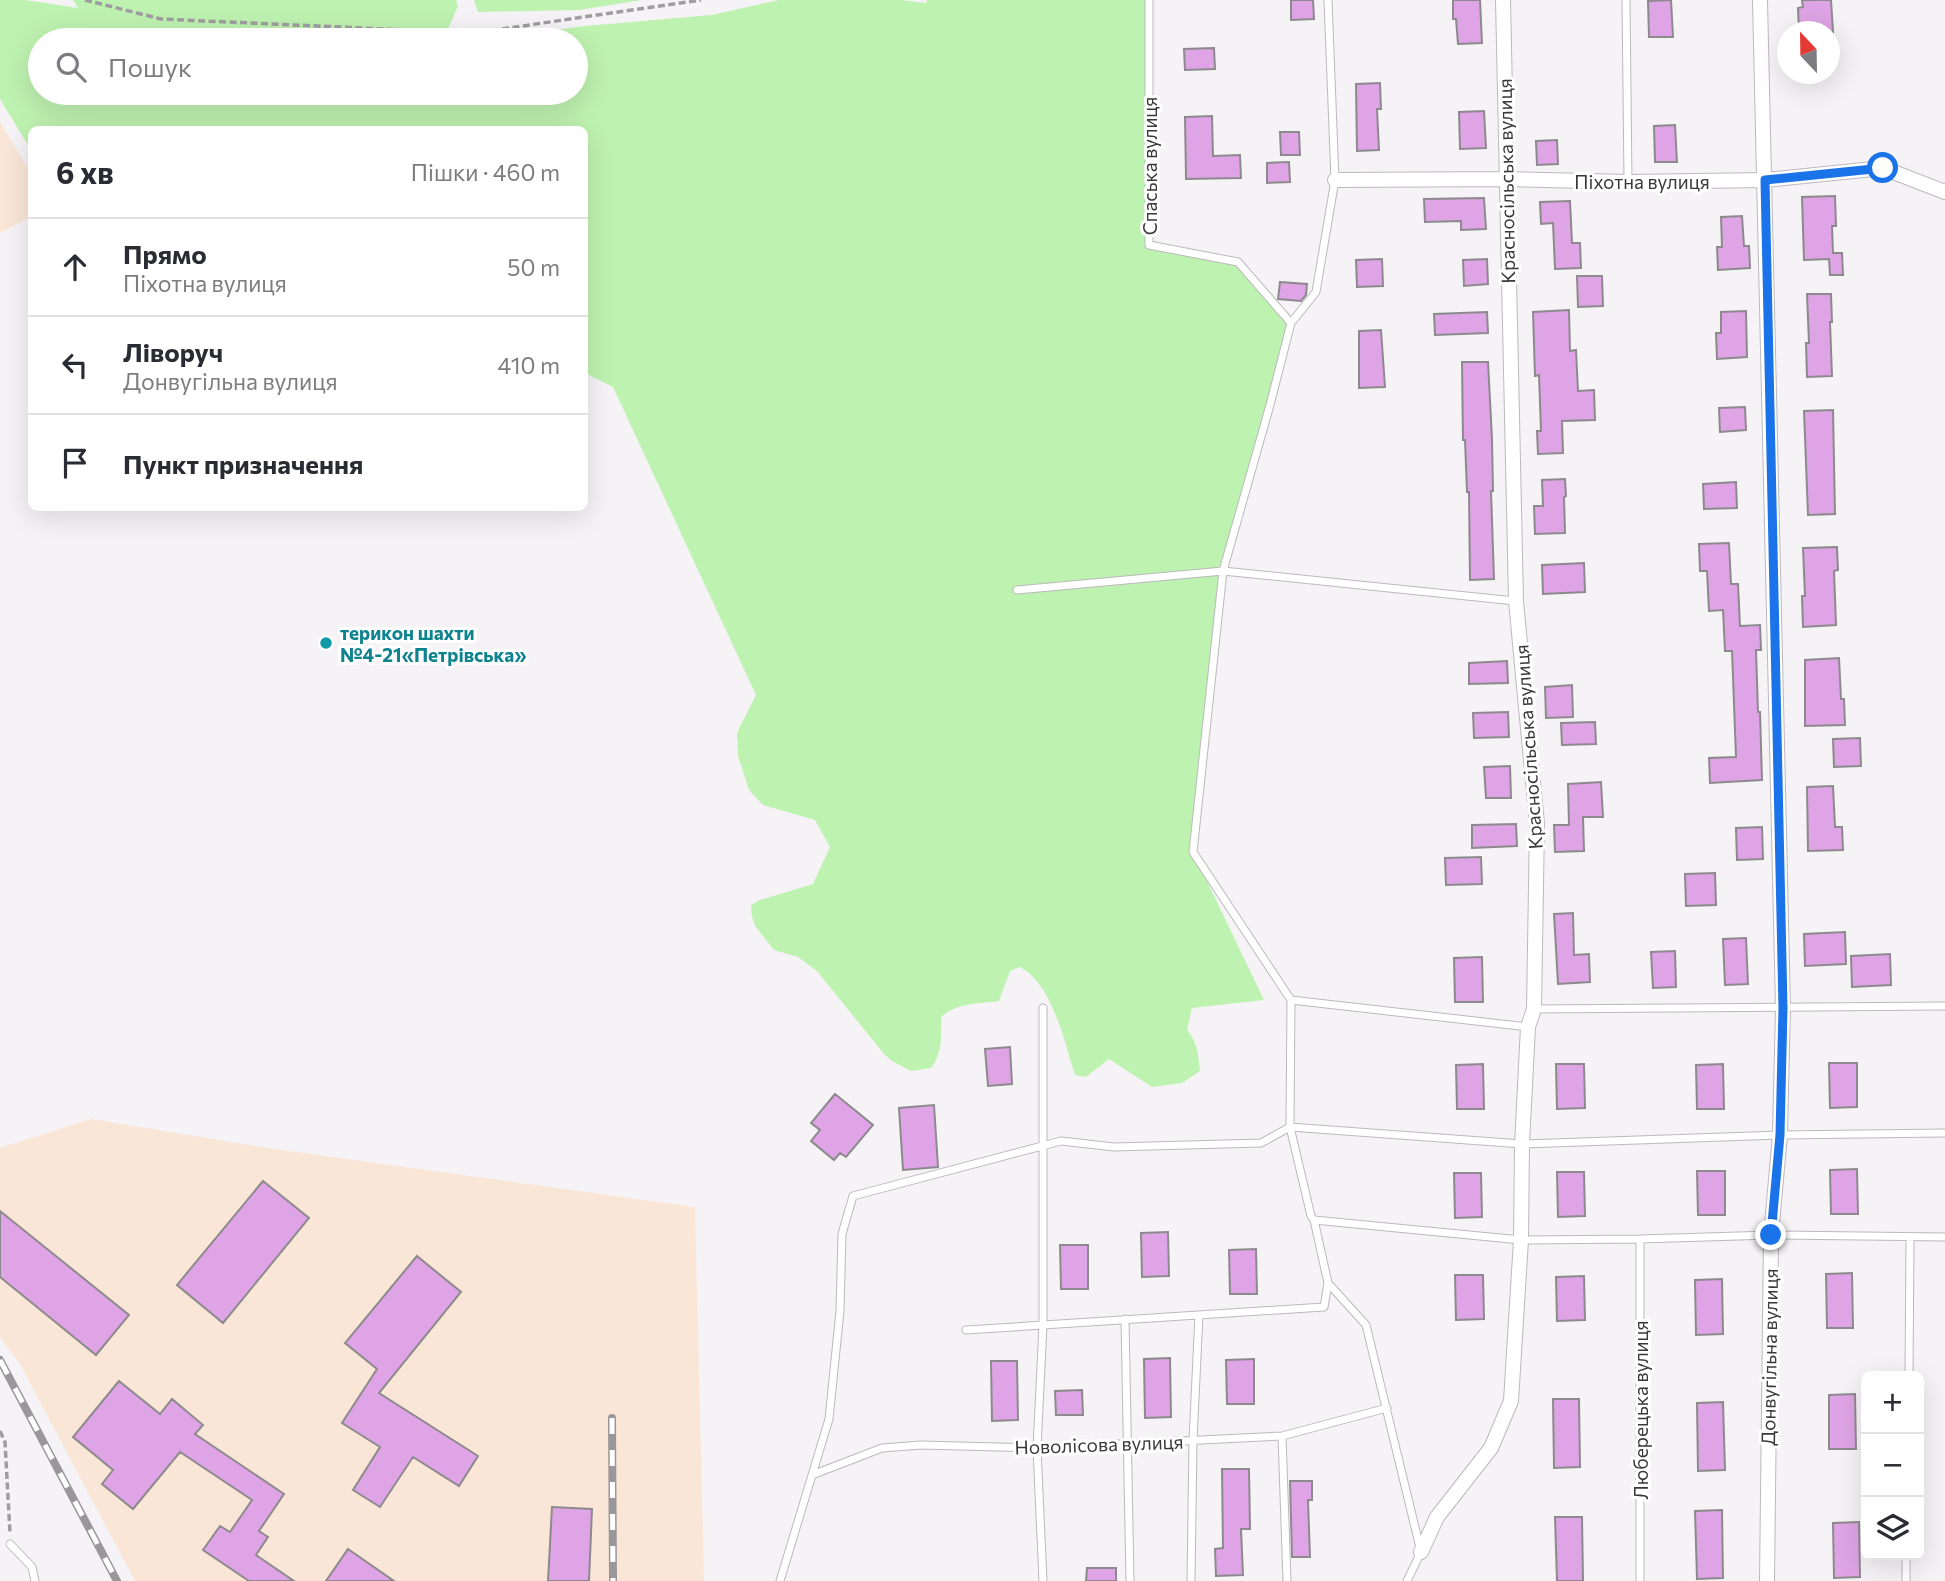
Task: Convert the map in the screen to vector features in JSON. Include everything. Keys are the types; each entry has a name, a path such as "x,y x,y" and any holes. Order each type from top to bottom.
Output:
{"street":[{"name":"Красносільська вулиця","path":"1421,1552 1437,1517 1491,1448 1511,1401 1521,1240 1522,1144 1528,1027 1534,1009 1537,824 1516,601 1503,0"},
{"name":"Донвугільна вулиця","path":"1760,0 1783,1008 1780,1135 1771,1235 1766,1581"},
{"name":"Піхотна вулиця","path":"1335,180 1765,180 1883,168 1945,192"}],"lane":[{"name":"Спаська вулиця","path":"1149,0 1149,245 1238,262 1291,323"},
{"path":"967,1330 1324,1307 1328,1283 1290,1127 1291,1000 1193,852 1223,571 1291,323 1316,292 1335,180 1328,0"},
{"path":"1626,0 1628,182"},
{"path":"1017,590 1223,571 1516,601"},
{"path":"1291,1000 1528,1027"},
{"path":"1534,1009 1945,1006"},
{"path":"1043,1008 1043,1325 1037,1448 1043,1581"},
{"path":"779,1581 829,1419 840,1311 842,1234 853,1196 1061,1141 1114,1147 1261,1143 1290,1127 1522,1144 1780,1135 1945,1133"},
{"path":"1314,1220 1521,1240 1771,1235 1945,1237"},
{"path":"1909,1371 1910,1237"},
{"name":"Люберецька вулиця","path":"1640,1239 1640,1581"},
{"path":"1328,1283 1366,1325 1421,1552 1407,1581"},
{"path":"1191,1581 1193,1440 1199,1315"},
{"path":"1125,1320 1130,1581"},
{"name":"Новолісова вулиця","path":"812,1475 882,1448 921,1444 1037,1448 1283,1436 1387,1408"},
{"path":"1283,1436 1287,1581"},
{"path":"10,1544 32,1567 36,1581"},
{"path":"1906,1560 1906,1581"}],"path":[{"path":"85,0 161,19 362,28"},
{"path":"508,28 701,0"},
{"path":"0,1431 5,1443 10,1544"}],"shaded area":[{"path":"0,122 28,168 28,219 0,233"},
{"path":"91,1119 267,1148 695,1207 704,1581 135,1581 20,1364 0,1337 0,1148"}],"green space":[{"path":"0,0 25,0 78,8 73,0 456,0 458,6 448,28 28,28 28,105 588,105 588,28 570,28 712,15 779,0 900,0 926,3 927,0 1149,0 1149,244 1238,262 1291,323 1223,571 1193,852 1264,1000 1192,1008 1187,1030 1195,1044 1200,1071 1182,1083 1152,1087 1109,1059 1086,1077 1075,1075 1049,1000 1031,975 1020,967 1010,971 999,1001 960,1006 941,1018 940,1044 935,1062 931,1068 911,1071 884,1054 817,971 798,957 774,950 755,926 751,905 813,884 830,847 815,820 763,805 749,790 738,756 737,733 756,695 613,387 588,374 588,126 28,126 28,145 0,99"},
{"path":"474,0 642,0 579,10 478,12"}],"building":[{"path":"1291,0 1313,0 1314,19 1291,20"},
{"path":"1453,0 1480,0 1482,43 1458,44 1456,19 1453,19"},
{"path":"1671,0 1673,37 1649,37 1648,1"},
{"path":"1802,0 1831,0 1832,21 1799,21 1798,8 1803,7"},
{"path":"1214,48 1215,69 1185,70 1184,49"},
{"path":"1380,83 1381,109 1377,109 1379,150 1357,151 1356,84"},
{"path":"1484,111 1486,148 1460,149 1459,112"},
{"path":"1212,116 1213,156 1240,155 1241,178 1186,179 1185,117"},
{"path":"1675,125 1677,162 1655,162 1654,126"},
{"path":"1280,132 1299,132 1300,155 1281,155"},
{"path":"1557,140 1558,164 1537,165 1536,141"},
{"path":"1289,162 1290,182 1267,183 1267,163"},
{"path":"1835,196 1833,253 1842,253 1843,275 1830,275 1829,259 1804,260 1802,197"},
{"path":"1484,198 1486,229 1461,230 1461,221 1425,222 1424,199"},
{"path":"1570,201 1572,243 1580,243 1581,268 1555,269 1553,223 1541,224 1540,202"},
{"path":"1742,216 1744,246 1749,246 1750,268 1718,270 1717,247 1722,247 1721,217"},
{"path":"1382,259 1383,286 1357,287 1356,260"},
{"path":"1487,259 1488,284 1464,286 1463,260"},
{"path":"1577,276 1602,276 1603,306 1578,307"},
{"path":"1280,282 1307,284 1306,295 1301,301 1278,299"},
{"path":"1807,294 1831,294 1832,376 1807,377"},
{"path":"1569,310 1570,351 1576,350 1578,391 1594,390 1595,420 1562,421 1563,453 1538,454 1537,431 1541,431 1539,375 1535,376 1533,312"},
{"path":"1746,311 1747,357 1717,359 1716,333 1721,333 1721,312"},
{"path":"1487,312 1488,333 1435,335 1434,314"},
{"path":"1381,330 1385,387 1359,388 1359,331"},
{"path":"1462,362 1488,362 1494,579 1470,580 1469,492 1463,440"},
{"path":"1745,407 1746,430 1720,432 1719,408"},
{"path":"1833,410 1835,514 1808,515 1804,411"},
{"path":"1565,479 1565,533 1535,534 1534,506 1543,506 1542,480"},
{"path":"1736,482 1737,508 1704,509 1703,484"},
{"path":"1729,543 1731,584 1738,584 1740,626 1760,625 1761,650 1756,650 1762,780 1710,783 1709,758 1736,757 1732,651 1725,651 1723,610 1709,611 1707,571 1700,571 1699,544"},
{"path":"1837,547 1838,570 1834,571 1836,625 1803,627 1803,548"},
{"path":"1584,563 1585,592 1543,594 1542,565"},
{"path":"1839,658 1845,725 1805,726 1805,660"},
{"path":"1507,661 1508,683 1469,684 1469,663"},
{"path":"1572,685 1573,717 1546,718 1545,687"},
{"path":"1508,712 1509,737 1474,738 1473,713"},
{"path":"1595,722 1596,744 1562,745 1561,723"},
{"path":"1860,738 1861,766 1834,767 1833,739"},
{"path":"1510,766 1511,798 1486,798 1484,767"},
{"path":"1601,782 1603,817 1583,817 1584,851 1555,852 1554,825 1569,825 1568,784"},
{"path":"1833,786 1835,827 1842,827 1843,850 1808,851 1807,787"},
{"path":"1516,824 1517,846 1472,848 1472,825"},
{"path":"1762,827 1763,859 1737,860 1736,828"},
{"path":"1481,857 1482,884 1446,885 1445,858"},
{"path":"1715,873 1716,905 1686,906 1685,874"},
{"path":"1573,913 1574,955 1589,954 1590,982 1558,984 1554,914"},
{"path":"1845,932 1846,964 1805,966 1804,934"},
{"path":"1746,938 1748,984 1725,985 1723,939"},
{"path":"1675,951 1676,987 1653,988 1651,952"},
{"path":"1890,954 1891,985 1852,987 1851,956"},
{"path":"1482,957 1483,1002 1455,1002 1454,958"},
{"path":"1010,1047 1012,1084 988,1086 985,1049"},
{"path":"1829,1063 1857,1063 1857,1107 1830,1108"},
{"path":"1483,1064 1484,1109 1457,1109 1456,1065"},
{"path":"1556,1064 1584,1064 1585,1108 1557,1109"},
{"path":"1723,1064 1724,1109 1697,1109 1696,1065"},
{"path":"835,1094 873,1125 846,1157 840,1153 834,1160 811,1141 820,1130 811,1123"},
{"path":"934,1105 938,1167 903,1170 899,1108"},
{"path":"1857,1169 1858,1214 1831,1214 1830,1170"},
{"path":"1697,1171 1725,1171 1725,1215 1698,1215"},
{"path":"1557,1172 1584,1172 1585,1216 1558,1217"},
{"path":"1454,1173 1481,1173 1482,1217 1455,1218"},
{"path":"263,1181 309,1218 223,1323 177,1285"},
{"path":"0,1211 129,1315 96,1355 0,1277"},
{"path":"1168,1232 1169,1276 1142,1277 1141,1233"},
{"path":"1060,1245 1088,1245 1088,1289 1061,1289"},
{"path":"1256,1249 1257,1294 1230,1294 1229,1250"},
{"path":"417,1256 461,1292 379,1393 478,1456 459,1486 413,1457 380,1507 353,1490 380,1447 342,1423 377,1369 345,1343"},
{"path":"1852,1273 1853,1328 1827,1328 1826,1274"},
{"path":"1455,1275 1483,1275 1484,1319 1456,1320"},
{"path":"1584,1276 1585,1320 1557,1321 1556,1277"},
{"path":"1722,1279 1723,1334 1696,1335 1695,1280"},
{"path":"1170,1358 1171,1417 1145,1418 1144,1359"},
{"path":"1254,1359 1254,1404 1227,1404 1226,1360"},
{"path":"991,1361 1017,1361 1018,1420 992,1421"},
{"path":"119,1381 160,1414 172,1399 203,1425 195,1434 284,1494 259,1531 268,1537 256,1555 294,1581 249,1581 203,1550 220,1526 230,1532 252,1500 180,1452 133,1509 102,1484 113,1470 73,1437"},
{"path":"1082,1390 1083,1415 1056,1415 1055,1391"},
{"path":"1855,1394 1856,1449 1829,1449 1829,1395"},
{"path":"1553,1399 1579,1399 1580,1467 1554,1468"},
{"path":"1723,1402 1725,1470 1698,1471 1697,1403"},
{"path":"1222,1469 1249,1469 1250,1529 1241,1529 1243,1575 1216,1576 1215,1549 1223,1548"},
{"path":"1290,1481 1312,1481 1312,1500 1308,1500 1310,1557 1292,1557"},
{"path":"552,1507 592,1509 589,1581 548,1581"},
{"path":"1722,1510 1723,1578 1697,1579 1695,1511"},
{"path":"1555,1517 1582,1517 1583,1581 1557,1581"},
{"path":"1859,1522 1860,1577 1834,1578 1833,1523"},
{"path":"348,1549 394,1581 326,1581"},
{"path":"1087,1568 1116,1568 1116,1581 1086,1581"}],"railway":[{"path":"0,1360 117,1581"},
{"path":"612,1418 613,1581"}],"place":[{"name":"терикон шахти №4-21«Петрівська»","path":"326,643"}],"route":[{"path":"1771,1235 1780,1135 1783,1008 1765,180 1883,168"}]}
